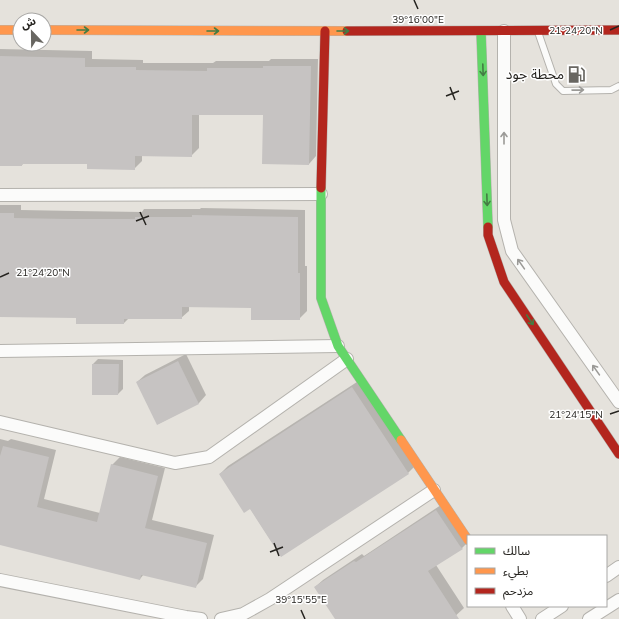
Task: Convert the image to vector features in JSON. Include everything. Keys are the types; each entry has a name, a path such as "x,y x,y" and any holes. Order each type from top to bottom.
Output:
{"street":[{"path":"0,30 12,30"},
{"path":"52,30 619,30"},
{"path":"325,31 321,194 321,298 338,346 467,539"},
{"path":"481,31 488,235 504,282 619,454"},
{"path":"504,31 504,220 512,251 619,402"},
{"path":"0,195 321,194"},
{"path":"0,351 338,346"},
{"path":"0,422 175,463 209,457 347,359"},
{"path":"221,619 243,614 270,599 434,490"},
{"path":"607,575 619,567"},
{"path":"0,580 179,616 201,619"},
{"path":"589,619 619,600"},
{"path":"513,607 520,619"},
{"path":"542,619 560,607"}],"lane":[{"path":"538,31 556,84 563,91 611,90 619,86"}],"building":[{"path":"0,56 85,58 85,67 136,67 136,70 207,71 207,68 311,66 309,165 262,164 263,115 192,115 192,157 135,156 135,170 87,169 87,164 22,164 22,166 0,166"},
{"path":"0,213 14,213 14,218 68,219 135,219 135,217 192,217 192,215 298,217 300,320 251,320 251,308 182,307 182,319 124,319 124,324 76,324 76,318 0,317"},
{"path":"178,361 199,404 157,425 136,382"},
{"path":"92,364 119,364 118,395 92,395"},
{"path":"352,387 409,474 281,557 250,509 244,513 219,474"},
{"path":"3,446 49,457 37,507 97,522 111,464 158,476 145,528 207,543 196,588 141,575 140,580 0,545 0,456"},
{"path":"436,510 463,549 428,571 459,619 335,619 314,587 354,561 356,562"}],"traffic: fast":[{"path":"481,31 488,227"},
{"path":"321,188 321,298 338,346 401,440"}],"traffic: slow":[{"path":"0,30 12,30"},
{"path":"52,30 347,31"},
{"path":"401,440 467,539"}],"traffic: jam":[{"path":"347,31 619,30"},
{"path":"321,188 325,31"},
{"path":"488,227 488,235 504,282 619,454"}],"place":[{"name":"محطة جود","path":"577,74"}]}
